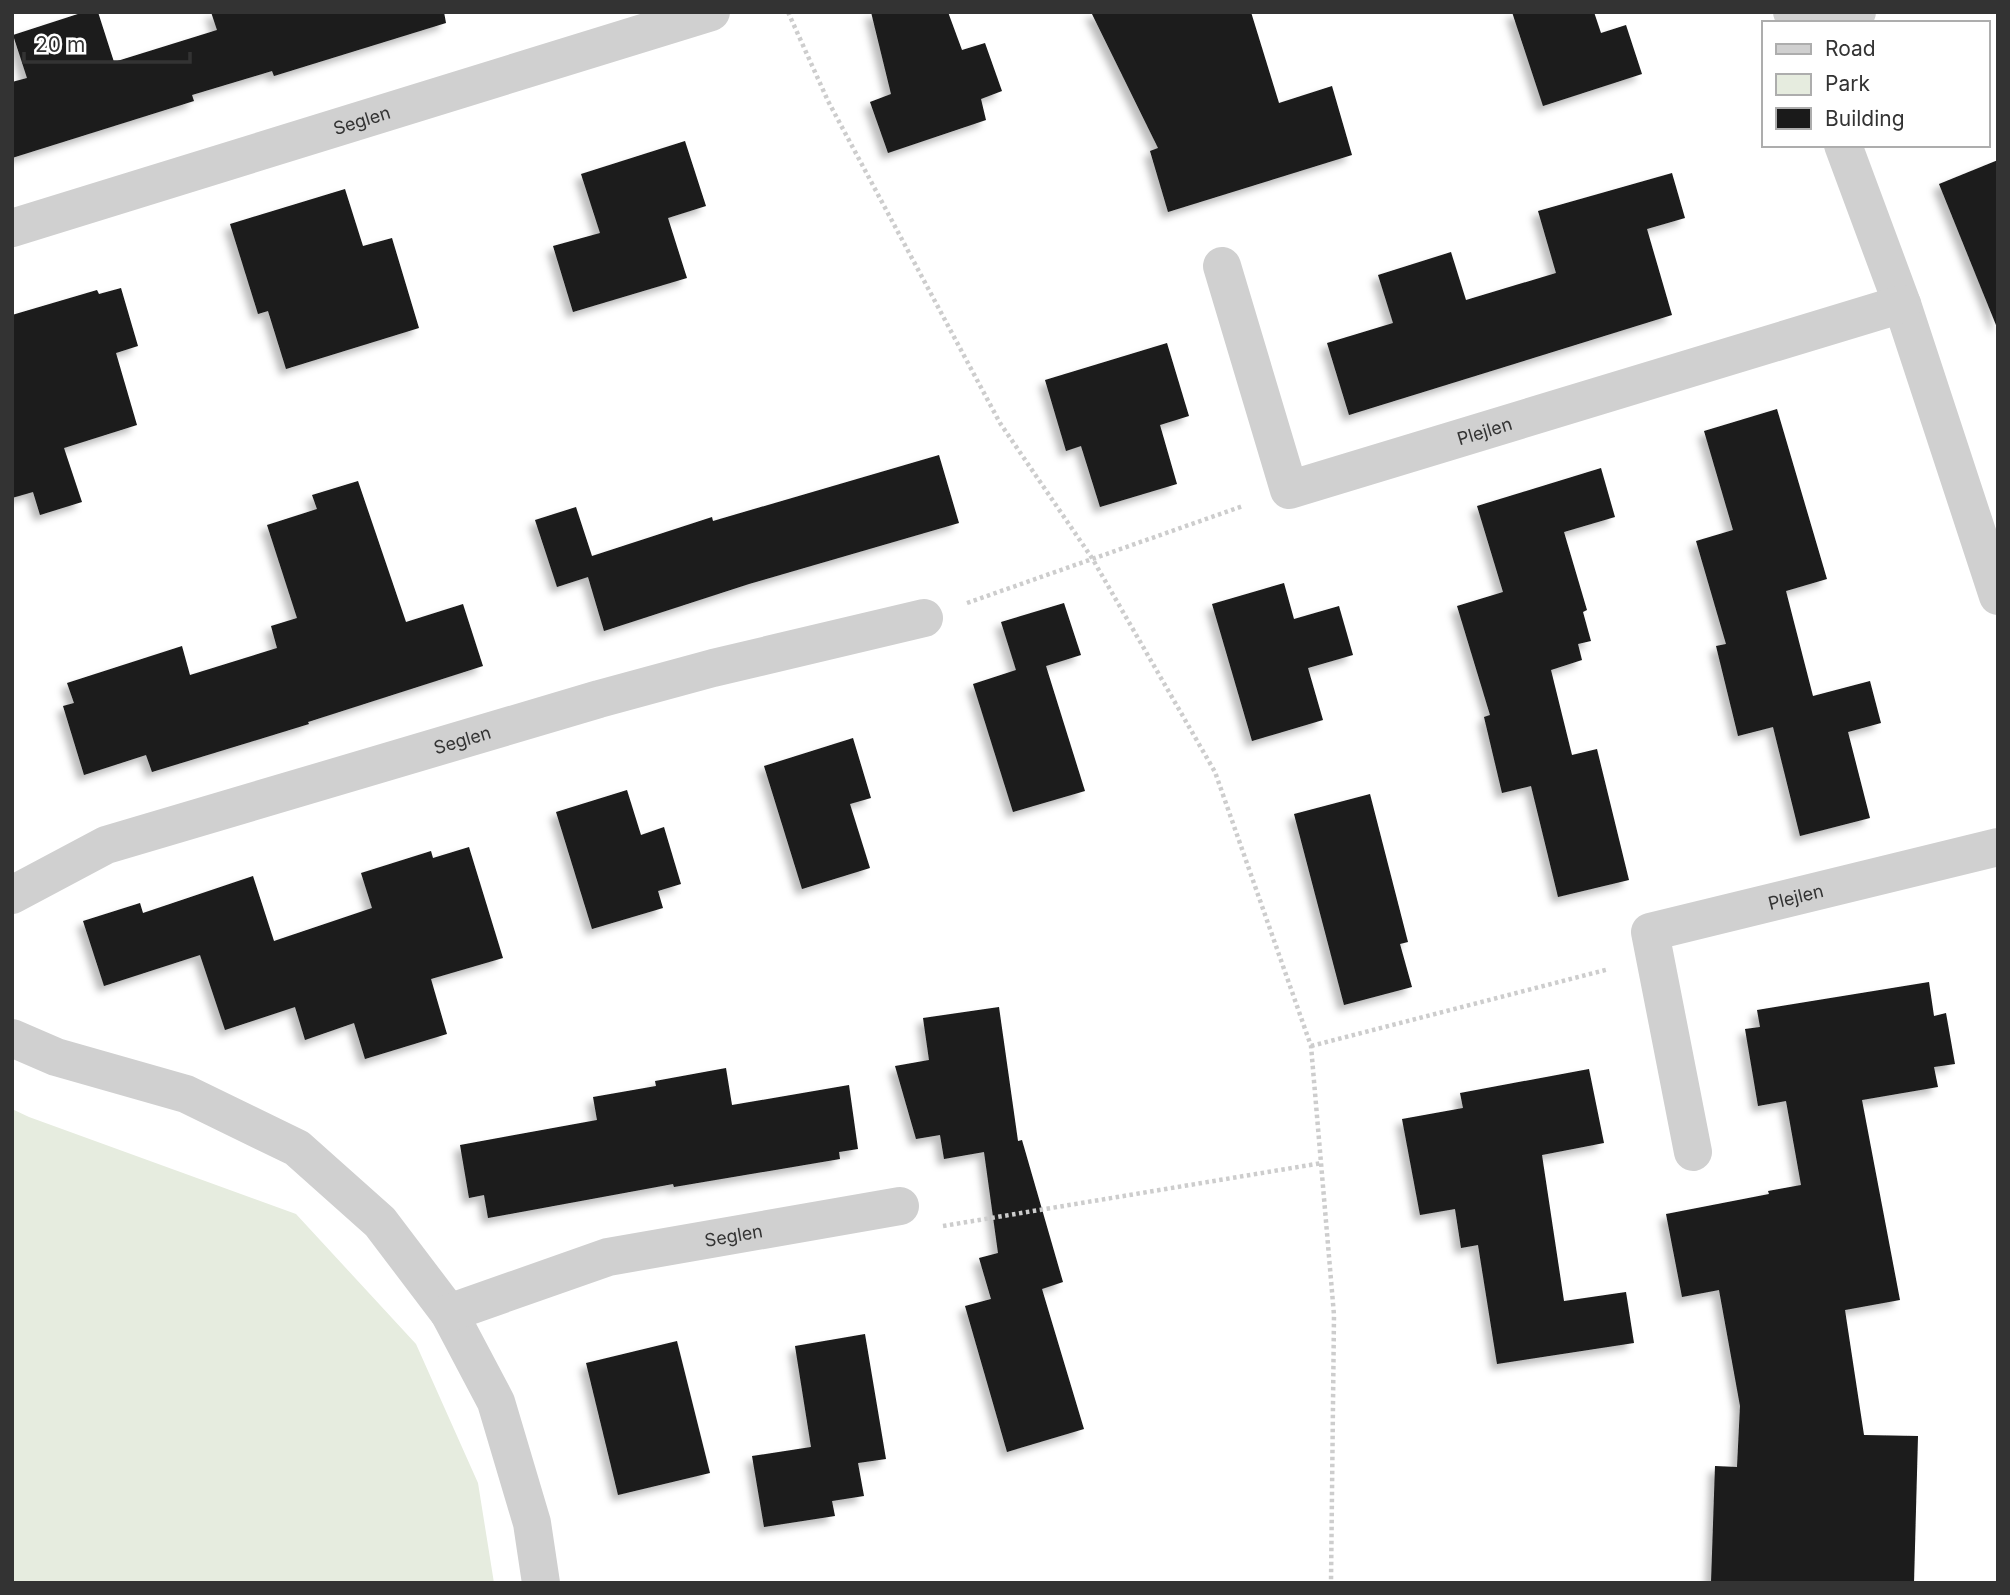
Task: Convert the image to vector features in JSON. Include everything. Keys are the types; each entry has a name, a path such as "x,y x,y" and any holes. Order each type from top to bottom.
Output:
{"street":[{"name":"Seglen","path":"12,228 711,12"},
{"path":"1835,21 1857,12"},
{"path":"1844,147 1902,303 1997,590"},
{"path":"1222,266 1289,490"},
{"name":"Plejlen","path":"1289,490 1902,303"},
{"name":"Seglen","path":"12,895 106,845 611,695 924,618"},
{"name":"Plejlen","path":"1693,1153 1650,932 1998,846"},
{"path":"12,1038 56,1057 186,1094 296,1148 380,1222 450,1313 496,1402 532,1523 541,1583"},
{"name":"Seglen","path":"450,1313 608,1257 900,1206"}],"path":[{"path":"788,12 828,101 1000,423 1092,558 1215,772 1311,1046 1334,1315 1331,1583"},
{"path":"924,618 1289,490"},
{"path":"1311,1046 1655,958"},
{"path":"900,1206 925,1229 1322,1163"}],"green space":[{"path":"12,1109 296,1214 416,1344 478,1483 494,1583 12,1583"}],"building":[{"path":"84,12 98,12 114,62 217,30 211,12 444,12 446,23 274,76 272,71 192,95 194,101 12,158 12,82 27,78 13,35"},
{"path":"871,12 948,12 962,50 985,43 1002,91 981,99 986,120 888,153 870,102 891,94"},
{"path":"1091,12 1251,12 1279,103 1332,86 1352,155 1168,212 1150,151 1158,148"},
{"path":"1512,12 1594,12 1601,33 1626,25 1642,74 1543,106"},
{"path":"685,141 706,206 668,218 687,278 573,312 553,246 600,233 581,174"},
{"path":"1998,160 1998,325 1996,325 1939,184"},
{"path":"1672,173 1685,218 1647,229 1672,315 1349,415 1327,343 1393,323 1378,275 1451,252 1466,300 1556,273 1538,211"},
{"path":"345,189 363,246 392,238 419,328 286,369 268,311 258,314 230,224"},
{"path":"121,288 138,346 116,353 137,425 64,448 82,502 40,515 33,492 12,498 12,315 97,290 99,294"},
{"path":"1167,343 1189,416 1160,425 1177,484 1100,507 1081,446 1066,451 1045,380"},
{"path":"1777,409 1827,579 1786,591 1813,696 1870,681 1881,723 1848,732 1870,818 1800,836 1773,727 1738,736 1716,646 1726,644 1696,541 1733,530 1704,431"},
{"path":"939,455 959,523 749,584 604,631 588,577 557,587 535,520 576,507 592,556 712,517 713,521"},
{"path":"1601,468 1615,517 1564,532 1587,610 1583,612 1591,641 1578,644 1582,660 1551,670 1572,755 1597,749 1629,880 1558,897 1531,786 1502,793 1484,717 1490,715 1457,606 1503,592 1477,506"},
{"path":"358,481 406,622 463,604 483,666 308,722 309,724 152,772 146,755 84,775 63,706 74,703 67,683 182,646 190,675 277,648 271,626 297,618 267,525 317,509 312,495"},
{"path":"1284,583 1294,619 1339,606 1353,655 1308,668 1323,720 1252,741 1212,604"},
{"path":"1064,603 1081,655 1046,666 1085,791 1013,812 973,684 1016,670 1001,622"},
{"path":"853,738 871,798 850,804 870,868 802,889 764,766"},
{"path":"627,790 641,835 664,827 681,884 658,891 663,908 592,929 556,812"},
{"path":"1370,794 1408,942 1400,944 1412,987 1344,1005 1294,814"},
{"path":"469,847 503,958 431,979 447,1034 365,1059 354,1023 305,1040 295,1007 225,1030 200,955 104,986 83,921 140,903 143,913 253,876 274,941 372,908 361,873 431,851 433,858"},
{"path":"1929,982 1934,1016 1946,1013 1955,1064 1934,1067 1938,1087 1862,1100 1900,1300 1845,1310 1864,1435 1918,1436 1914,1583 1711,1583 1715,1466 1737,1467 1740,1406 1719,1290 1682,1297 1666,1214 1801,1185 1786,1101 1758,1106 1745,1029 1760,1027 1757,1010"},
{"path":"999,1007 1018,1141 1022,1140 1063,1282 1042,1289 1084,1429 1007,1452 965,1306 991,1299 979,1258 998,1253 984,1152 944,1159 940,1135 916,1139 895,1066 929,1060 923,1018"},
{"path":"726,1068 732,1105 849,1085 858,1149 839,1152 840,1159 674,1187 673,1184 488,1218 484,1195 469,1198 460,1145 597,1120 593,1097 656,1086 655,1081"},
{"path":"1589,1069 1604,1143 1542,1155 1564,1301 1626,1292 1634,1343 1497,1364 1478,1245 1461,1248 1455,1209 1420,1215 1402,1119 1463,1108 1460,1093"},
{"path":"865,1334 886,1459 858,1463 864,1496 832,1501 835,1516 764,1527 752,1456 811,1447 795,1346"},
{"path":"677,1341 710,1473 618,1495 586,1363"}]}
